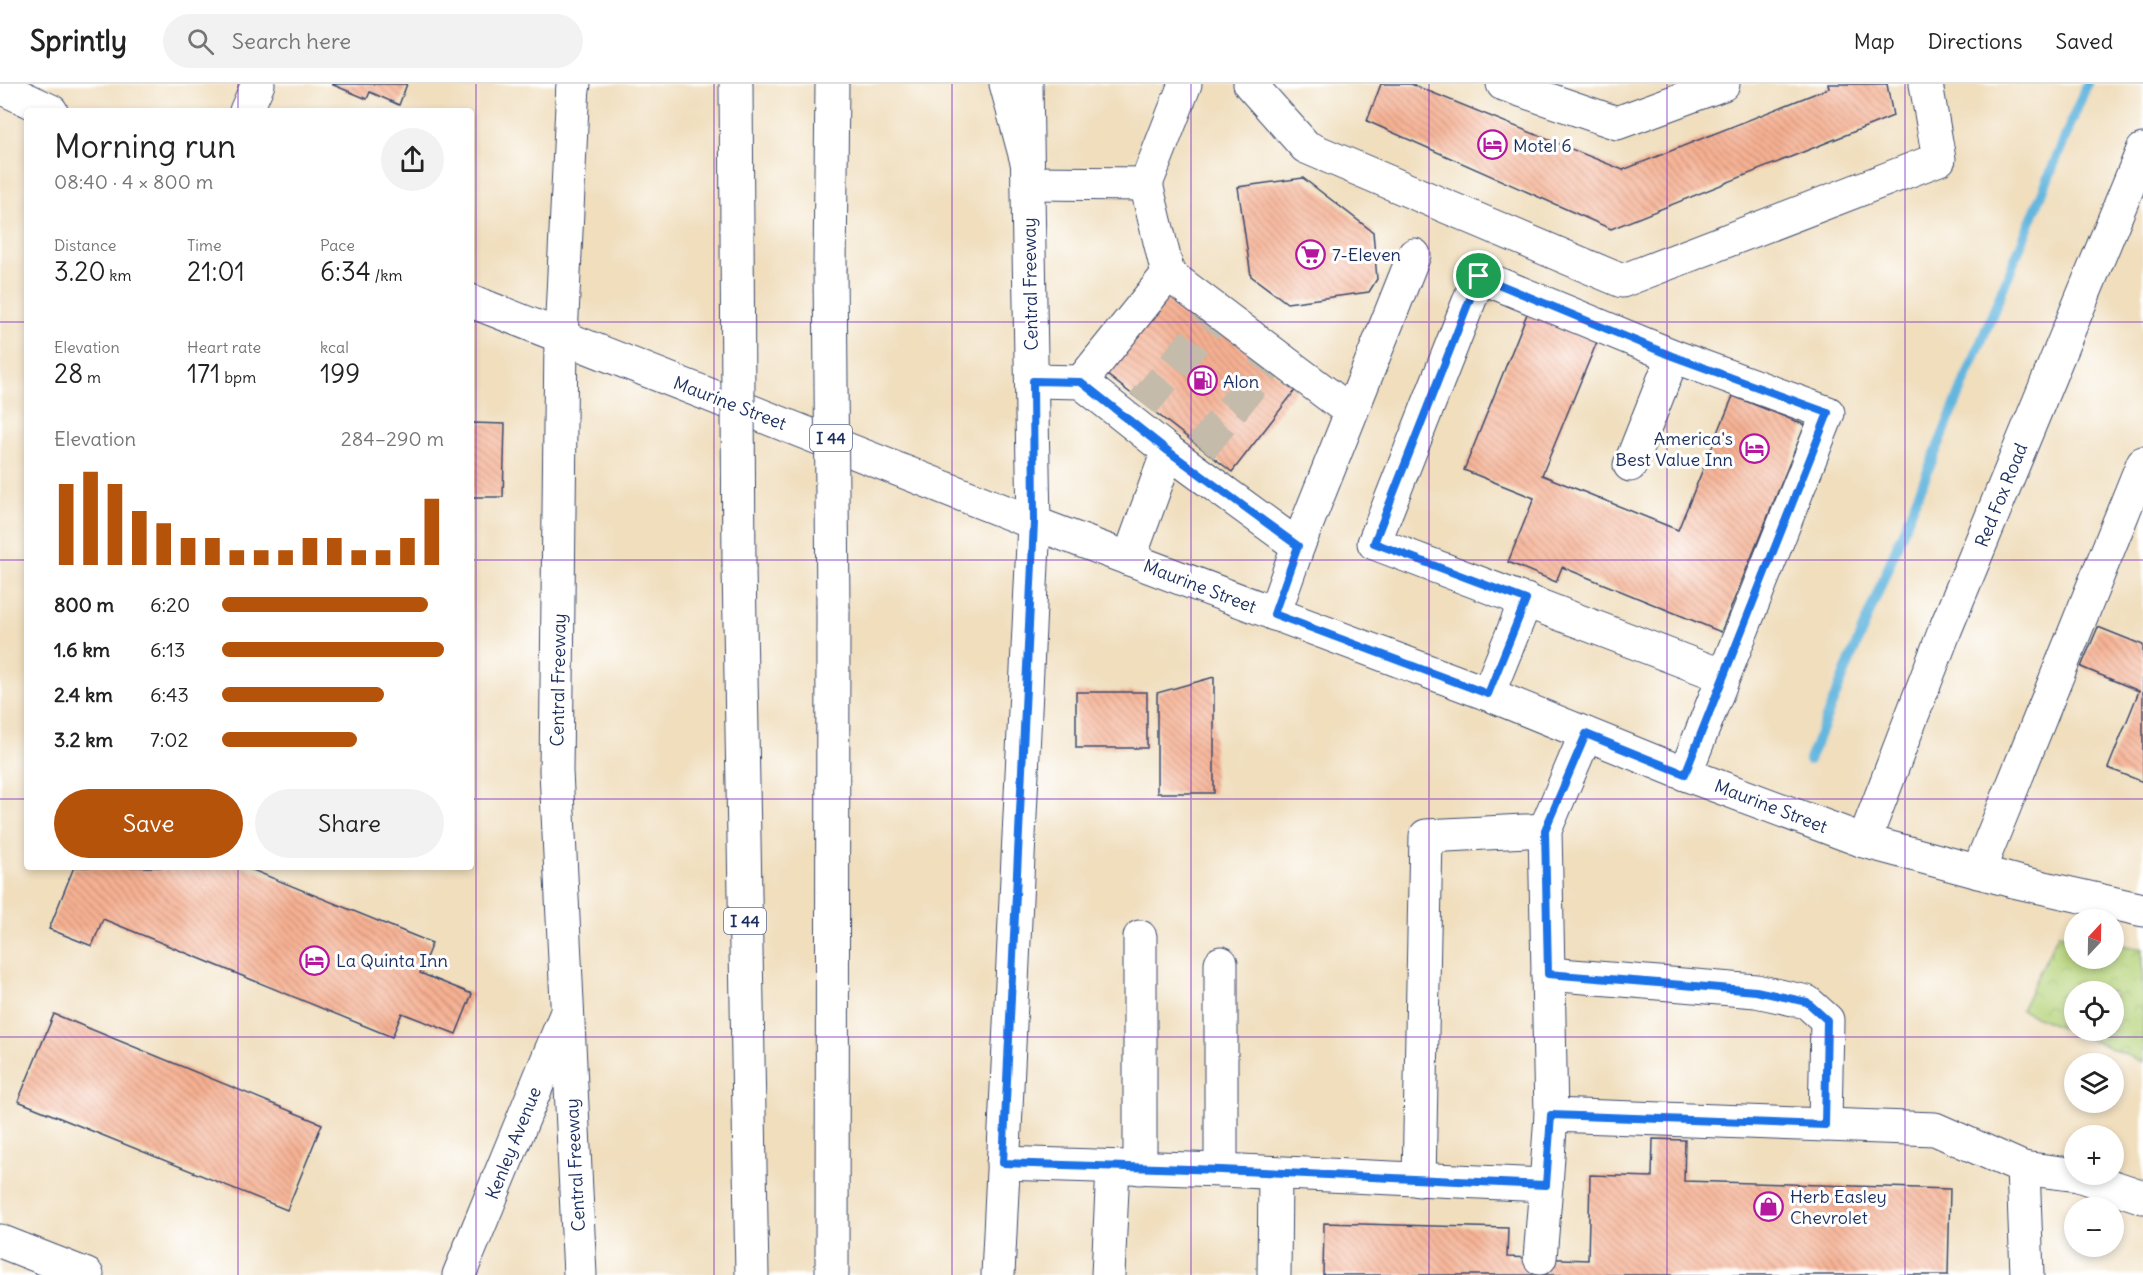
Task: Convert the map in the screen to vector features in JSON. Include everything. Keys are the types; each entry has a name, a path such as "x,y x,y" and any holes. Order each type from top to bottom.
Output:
{"main road":[{"name":"I 44","path":"736,84 739,568 752,1275"},
{"name":"I 44","path":"832,84 830,268 833,608 832,1275"},
{"path":"1005,84 1028,172 1146,184"},
{"name":"Central Freeway","path":"998,1275 1034,522 1026,84"},
{"path":"1185,84 1146,184 1168,274 1214,317 1271,359 1351,412"},
{"path":"1251,84 1306,147 1622,281 1939,159 1926,84"},
{"path":"1503,84 1617,123 1722,84"},
{"path":"1,86 45,108"},
{"name":"Central Freeway","path":"573,86 561,337 556,771 580,1275"},
{"name":"Red Fox Road","path":"1864,841 1945,630 2134,196 2143,150"},
{"path":"1274,614 1298,546 1414,255"},
{"path":"1081,382 1168,274"},
{"path":"1685,774 1828,413 1672,356 1479,276 1374,543 1723,676"},
{"name":"Maurine Street","path":"474,302 1129,559 1488,694 1685,774 1864,841 1978,872 2143,910"},
{"path":"1630,465 1672,356"},
{"path":"1033,381 1081,382 1136,412 1298,546"},
{"path":"1129,559 1186,455"},
{"path":"1978,872 2143,464"},
{"path":"1488,694 1526,600"},
{"path":"1540,1258 1551,1115 1545,830 1586,734"},
{"path":"1419,1180 1426,836 1545,830"},
{"path":"1108,1275 1126,1168 1140,937"},
{"path":"1221,963 1221,1170"},
{"path":"1548,974 1756,991 1807,1002 1827,1020 1825,1125"},
{"name":"Kenley Avenue","path":"459,1275 567,1012"},
{"path":"1551,1115 1935,1130 2023,1168 2078,1175 2143,1197"},
{"path":"1003,1163 1221,1170 1546,1185"},
{"path":"2023,1168 2027,1275"},
{"path":"1274,1275 1275,1173"},
{"path":"0,1241 87,1275"}],"green space":[{"path":"2058,934 2064,935 2064,969 2124,969 2124,946 2143,949 2143,1062 2094,1041 2124,1041 2124,981 2064,981 2064,1028 2021,1010"}],"building":[{"path":"331,84 407,84 399,105 370,92 367,99"},
{"name":"Motel 6","path":"1381,84 1411,84 1623,170 1829,88 1828,84 1887,84 1893,116 1611,229 1367,121"},
{"name":"7-Eleven","path":"1303,178 1373,232 1377,279 1369,292 1287,303 1251,276 1238,187"},
{"name":"Alon","path":"1171,291 1297,388 1232,472 1106,374"},
{"name":"America's Best Value Inn","path":"1529,309 1599,337 1542,475 1678,530 1733,396 1805,425 1721,632 1562,567 1556,582 1508,562 1534,498 1464,470"},
{"path":"474,423 505,424 503,497 474,497"},
{"path":"2098,627 2143,645 2143,782 2108,768 2139,691 2081,667"},
{"path":"1214,677 1214,793 1157,793 1157,693"},
{"path":"1076,692 1147,692 1147,748 1076,748"},
{"name":"La Quinta Inn","path":"73,870 252,870 432,943 420,973 472,994 456,1034 402,1013 392,1037 103,919 92,946 49,929"},
{"path":"54,1014 322,1124 287,1210 18,1101"},
{"name":"Herb Easley Chevrolet","path":"1653,1139 1685,1140 1684,1181 1950,1189 1948,1275 1323,1275 1324,1223 1508,1228 1507,1257 1588,1260 1590,1175 1652,1177"}],"waterway":[{"path":"1809,760 2087,84"}],"tunnel":[{"path":"1143,404 1211,321"},
{"path":"1201,448 1267,365"}],"place":[{"name":"Motel 6","path":"1492,145"},
{"name":"7-Eleven","path":"1311,254"},
{"name":"Alon","path":"1202,381"},
{"name":"America's Best Value Inn","path":"1754,448"},
{"name":"La Quinta Inn","path":"315,960"},
{"name":"Herb Easley Chevrolet","path":"1769,1206"}],"route":[{"path":"1479,276 1672,356 1828,413 1685,774 1586,734 1545,830 1548,974 1756,991 1807,1002 1827,1020 1825,1125 1551,1115 1546,1185 1221,1170 1003,1163 1034,522 1033,381 1081,382 1168,451 1298,546 1274,614 1488,694 1526,600 1374,543 1479,276"}]}
